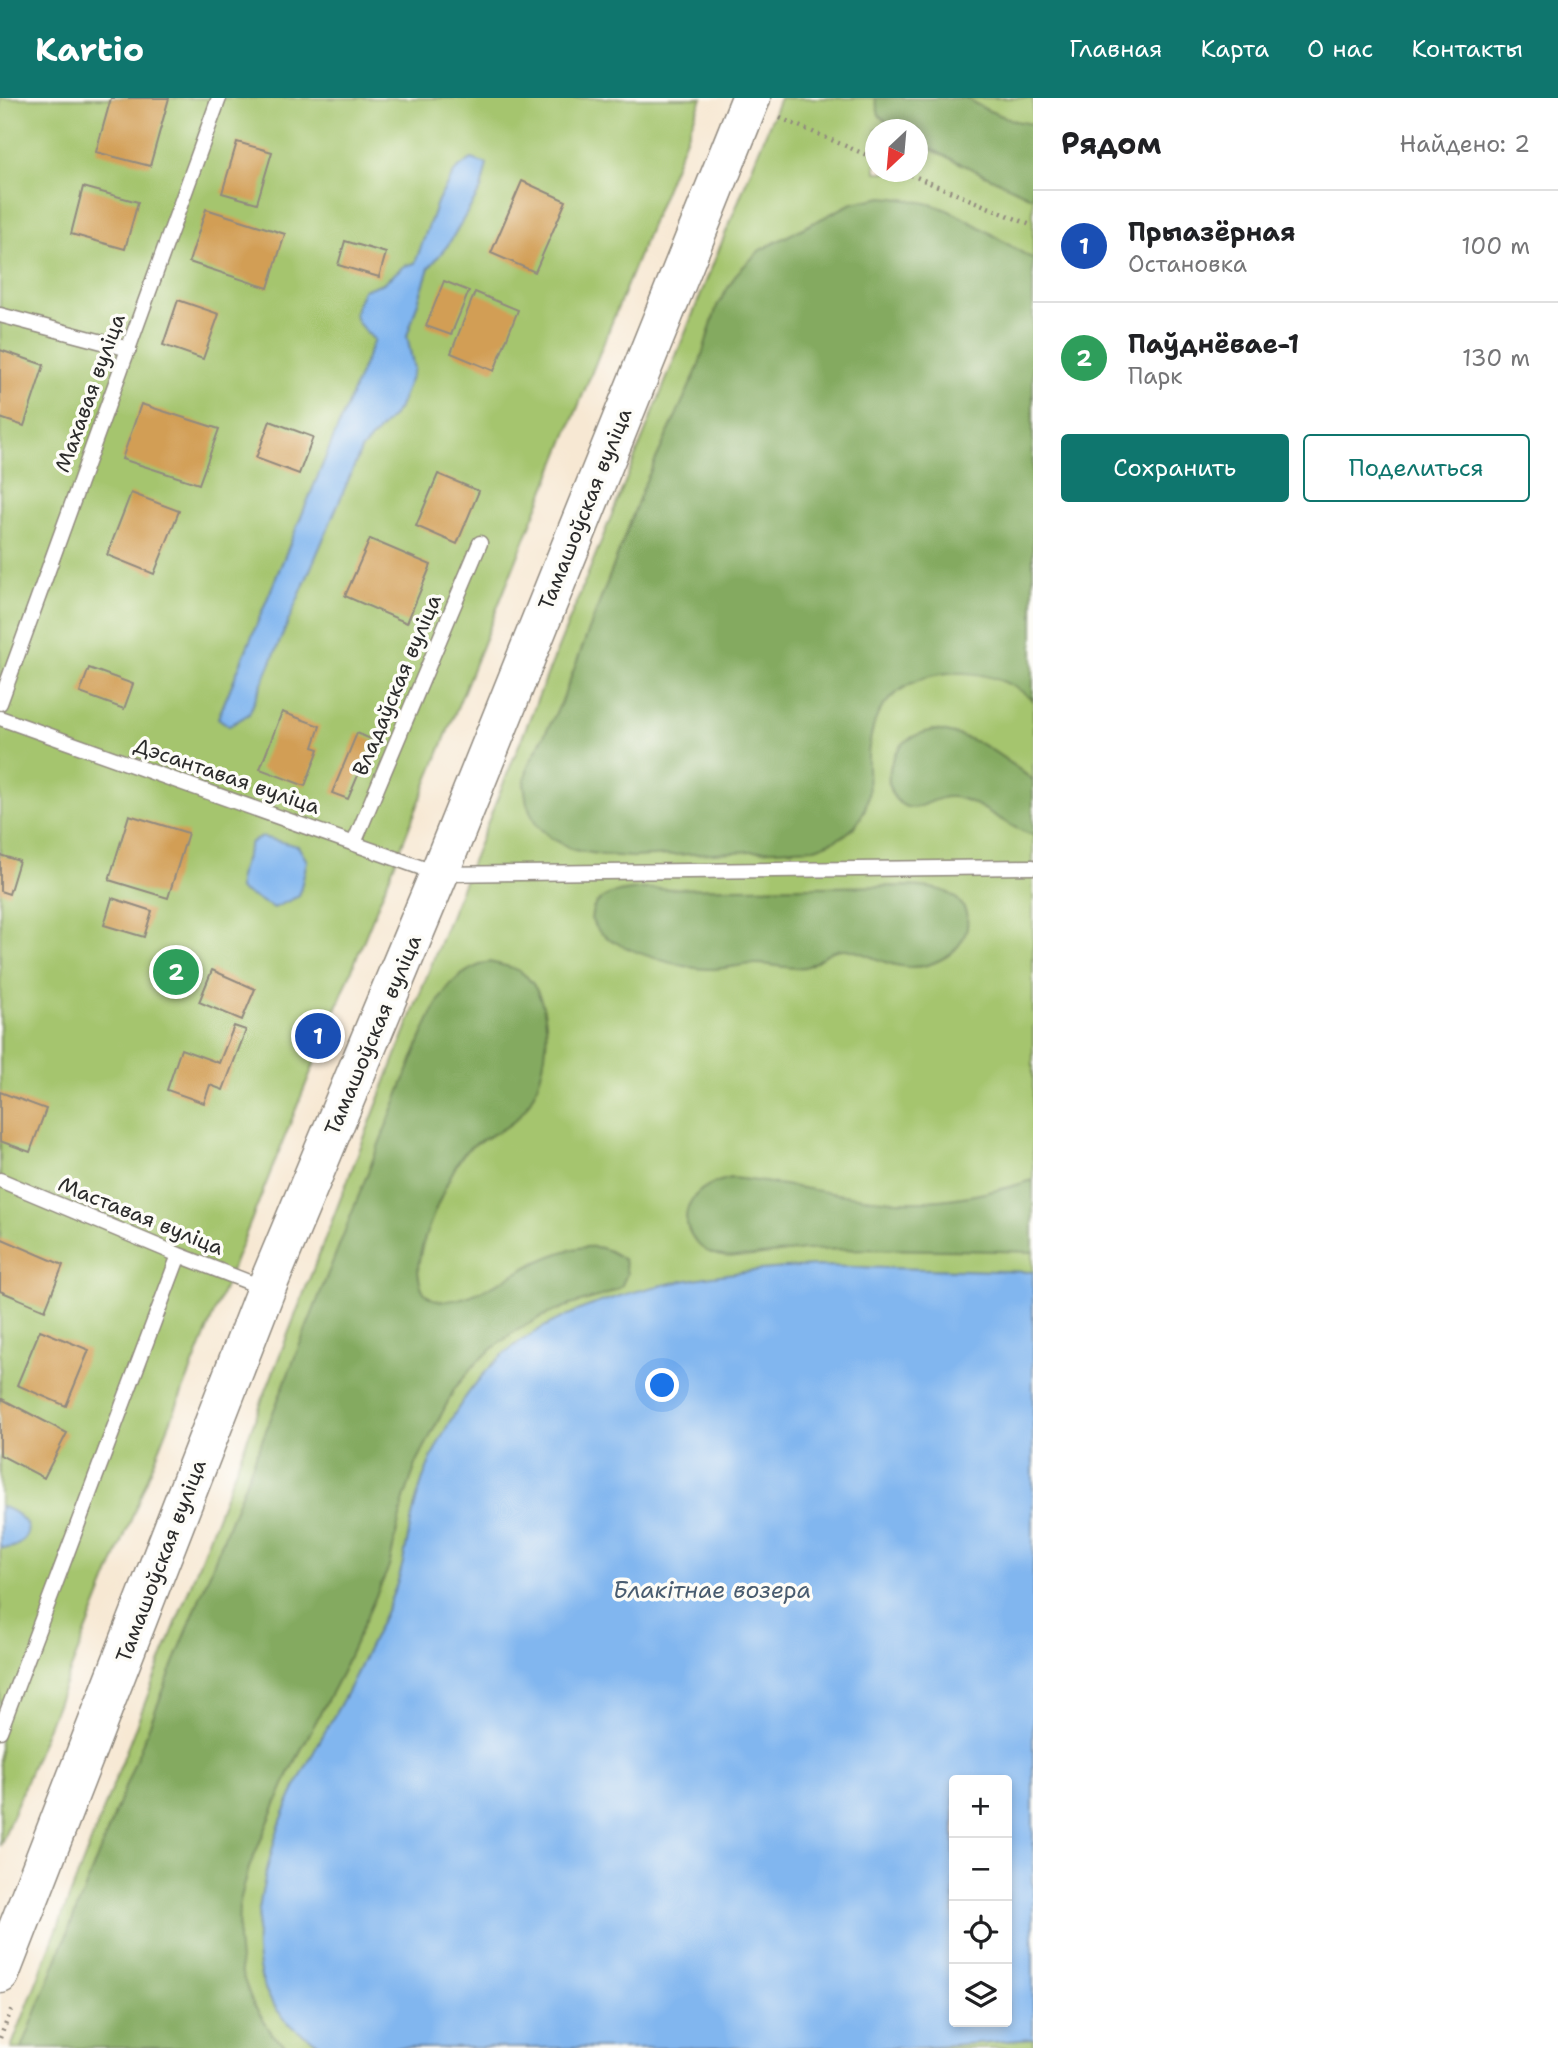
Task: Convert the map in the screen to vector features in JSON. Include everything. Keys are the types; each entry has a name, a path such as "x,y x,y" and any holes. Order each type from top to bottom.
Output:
{"main road":[{"name":"Тамашоўская вуліца","path":"0,1974 267,1289 439,874 750,101"}],"lane":[{"name":"Махавая вуліца","path":"0,703 219,98"},
{"path":"0,315 129,349"},
{"name":"Владаўская вуліца","path":"354,844 480,542"},
{"name":"Дэсантавая вуліца","path":"0,718 439,874"},
{"path":"439,874 1033,867"},
{"name":"Маставая вуліца","path":"0,1180 267,1289"},
{"path":"0,1731 5,1701 179,1255"}],"path":[{"path":"750,101 865,154"},
{"path":"928,182 1033,226"}],"green space":[{"path":"0,98 702,98 0,1846"},
{"path":"780,98 1033,98 1033,2048 11,2048 456,901"},
{"path":"875,98 965,98 1015,121 1033,124 1033,198 928,148 928,119 883,119 879,115"},
{"path":"883,197 924,202 947,210 1033,259 1033,700 1002,681 967,673 930,676 898,692 879,712 875,721 868,752 868,798 860,819 844,835 815,848 633,857 574,850 551,838 536,825 527,804 524,784 528,766 561,703 645,483 698,368 717,306 737,273 760,250 852,203"},
{"path":"934,730 976,741 1033,780 1033,835 961,799 944,797 913,808 894,798 889,773 899,748 919,734"},
{"path":"907,886 944,891 963,906 967,916 967,926 959,945 951,954 931,964 904,967 843,949 832,951 805,967 757,964 716,969 698,968 632,950 604,936 591,919 593,908 602,898 638,889"},
{"path":"489,962 519,971 537,991 546,1027 543,1066 530,1101 520,1115 508,1126 467,1150 461,1158 438,1203 421,1251 418,1269 422,1289 434,1299 447,1301 462,1298 549,1257 588,1247 604,1249 624,1260 627,1274 621,1287 541,1317 511,1334 478,1361 455,1388 417,1462 404,1499 389,1567 342,1672 290,1771 249,1868 239,1905 241,1971 253,2004 273,2035 288,2048 22,2048 421,1038 439,1001 454,982 475,967"},
{"path":"731,1178 904,1201 960,1198 1033,1180 1033,1252 836,1249 738,1257 717,1255 701,1247 690,1234 687,1209 704,1188"}],"water":[{"path":"471,159 487,164 481,189 448,245 429,268 407,336 414,369 398,410 361,450 249,714 229,726 218,718 374,340 356,318 355,313 363,290 383,283 404,266 415,263 438,200 456,170"},
{"path":"262,837 298,846 307,861 299,896 274,908 239,890 239,877 251,842"},
{"name":"Блакітнае возера","path":"817,1266 1033,1272 1033,2039 908,2048 328,2048 302,2034 283,2018 270,1999 261,1978 257,1930 265,1878 284,1813 309,1760 348,1690 393,1594 422,1481 439,1441 462,1402 489,1368 536,1331 611,1298 653,1287 737,1273"},
{"path":"0,1506 18,1515 26,1524 26,1536 14,1547 0,1547"}],"building":[{"path":"111,98 169,98 150,166 96,152"},
{"path":"237,142 272,152 257,203 222,193"},
{"path":"522,181 566,201 535,272 491,253"},
{"path":"83,187 138,202 125,249 71,234"},
{"path":"206,209 285,234 268,288 189,262"},
{"path":"345,241 386,253 379,277 338,265"},
{"path":"444,281 469,291 451,335 426,326"},
{"path":"475,292 518,310 494,371 451,353"},
{"path":"178,300 219,314 203,359 163,345"},
{"path":"0,350 44,365 24,426 0,418"},
{"path":"141,404 219,429 199,484 122,459"},
{"path":"270,421 313,437 299,474 256,458"},
{"path":"438,474 479,491 457,544 416,526"},
{"path":"131,493 179,511 154,574 107,555"},
{"path":"370,539 431,565 407,623 345,596"},
{"path":"89,668 133,684 124,709 80,693"},
{"path":"282,712 320,726 313,747 319,749 305,786 260,769"},
{"path":"357,733 373,740 348,799 332,793"},
{"path":"129,815 188,833 168,898 109,880"},
{"path":"0,855 19,861 9,894 0,891"},
{"path":"112,898 152,911 144,937 104,925"},
{"path":"212,970 255,989 242,1020 199,1002"},
{"path":"234,1026 246,1030 223,1090 210,1085 204,1103 167,1090 181,1049 219,1063"},
{"path":"0,1092 46,1109 30,1152 0,1141"},
{"path":"0,1238 63,1265 45,1310 0,1291"},
{"path":"40,1330 89,1350 66,1406 17,1385"},
{"path":"2,1399 67,1433 44,1478 0,1455"}],"place":[{"name":"Паўднёвае-1","path":"176,972"},
{"name":"Прыазёрная","path":"318,1036"}]}
